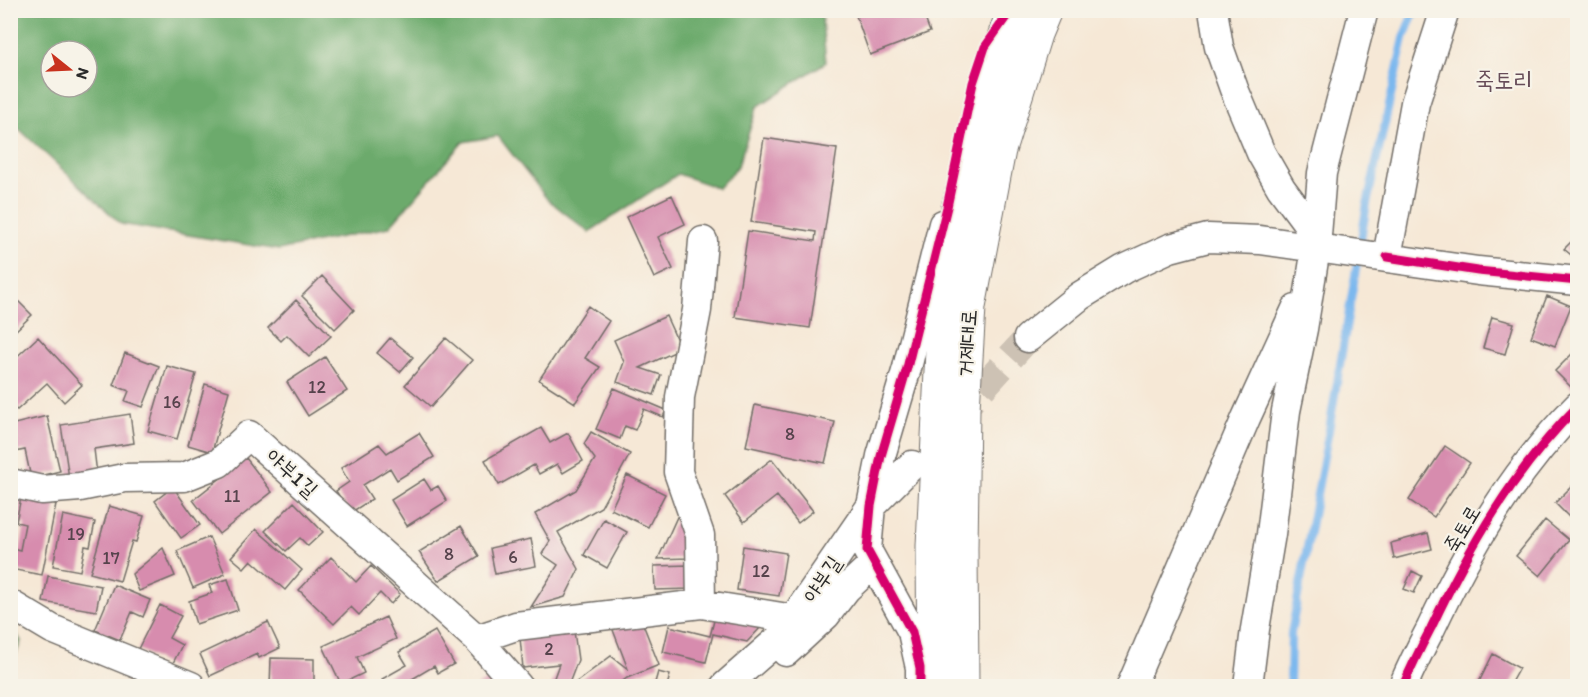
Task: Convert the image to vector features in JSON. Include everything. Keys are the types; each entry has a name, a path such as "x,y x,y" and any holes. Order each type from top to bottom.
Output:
{"main road":[{"name":"거제대로","path":"934,687 933,546 944,306 957,212 989,78 1013,10"},
{"name":"거제대로","path":"962,687 960,549 963,409 969,307 999,150 1035,34 1045,10"}],"street":[{"path":"920,687 920,668 912,633 867,550 871,506 881,456 907,368 947,207 973,83 985,47 1013,10"},
{"path":"1131,687 1314,261 1307,223 1281,188 1261,153 1234,89 1219,47 1213,10"},
{"path":"1248,687 1255,628 1271,534 1286,411 1314,261 1322,172 1364,10"},
{"path":"1387,257 1415,103 1445,10"},
{"path":"1028,338 1080,296 1124,269 1170,248 1208,238 1260,240 1314,261 1387,257 1478,271 1578,281"},
{"path":"701,604 700,535 678,472 680,398 697,310 703,241"},
{"name":"죽토로","path":"1403,687 1456,574 1507,489 1562,421 1578,406"},
{"name":"죽토로","path":"1418,687 1476,566 1518,499 1578,425"},
{"name":"야부1길","path":"10,483 42,490 80,487 124,478 184,477 219,463 249,435 477,639 518,687"},
{"name":"야부길","path":"725,687 781,637 871,506 912,465"},
{"path":"750,687 826,615 846,588 873,564"},
{"path":"10,604 52,629 191,687"},
{"path":"477,639 516,626 701,604 794,619"}],"green space":[{"path":"11,10 821,11 826,62 757,107 738,166 718,188 678,174 589,232 547,199 498,136 463,142 389,227 279,250 121,224 17,127 11,133"},
{"path":"11,625 21,641 11,667"}],"building":[{"path":"854,10 922,10 930,32 870,55"},
{"path":"764,138 837,149 810,328 735,317 748,231 815,241 816,232 751,222"},
{"path":"672,195 685,224 658,237 673,269 654,278 626,217"},
{"path":"1578,235 1578,257 1576,259 1564,249"},
{"path":"322,276 354,310 335,329 302,296"},
{"path":"10,293 32,315 13,333 10,330"},
{"path":"1547,296 1571,306 1555,346 1531,337"},
{"path":"296,300 331,336 309,357 287,335 281,341 268,328"},
{"path":"588,306 609,321 585,358 600,367 575,403 539,380"},
{"path":"666,316 681,349 640,368 661,375 654,395 617,382 624,362 614,340"},
{"path":"1492,317 1514,323 1505,354 1483,348"},
{"path":"38,337 82,385 64,402 47,383 17,410 10,405 10,363"},
{"path":"390,338 413,357 400,372 377,353"},
{"path":"446,338 472,360 431,407 405,385"},
{"path":"1578,348 1578,385 1573,389 1555,371"},
{"path":"125,353 159,366 143,407 125,401 129,391 113,385"},
{"path":"325,357 347,391 308,416 287,382"},
{"path":"167,366 196,374 177,439 148,431"},
{"path":"205,384 229,391 212,452 188,445"},
{"path":"614,388 666,410 663,417 644,409 635,430 625,426 620,439 596,429"},
{"path":"755,405 835,422 825,463 746,446"},
{"path":"130,414 134,443 94,449 97,474 69,478 61,425"},
{"path":"47,416 60,471 31,478 25,450 10,453 10,425"},
{"path":"541,428 550,443 568,433 583,461 563,473 557,464 539,474 534,465 499,485 485,460"},
{"path":"591,432 630,454 601,507 558,532 579,569 565,597 531,607 558,565 542,554 550,541 535,514 576,490 595,459 584,444"},
{"path":"419,433 434,457 397,480 390,468 363,485 372,499 350,513 336,491 349,482 341,468 379,444 387,453"},
{"path":"1445,446 1470,463 1434,517 1409,500"},
{"path":"246,458 272,492 219,534 193,500"},
{"path":"772,459 813,511 798,523 777,496 744,522 725,496"},
{"path":"627,475 665,494 648,527 611,509"},
{"path":"424,479 431,490 438,486 447,501 407,526 391,500"},
{"path":"1578,480 1578,526 1555,503"},
{"path":"173,487 200,525 181,538 155,501"},
{"path":"21,497 56,504 42,575 10,569 12,548 20,550 25,524 16,522"},
{"path":"294,502 323,532 308,546 300,538 286,551 265,531"},
{"path":"109,506 144,516 136,542 132,541 120,581 90,573"},
{"path":"63,515 95,522 90,547 85,546 80,571 53,566"},
{"path":"677,517 687,524 688,558 658,559"},
{"path":"604,519 627,532 607,568 584,555"},
{"path":"1545,520 1569,540 1540,576 1516,556"},
{"path":"461,526 479,556 438,581 419,552"},
{"path":"256,529 302,570 285,590 251,560 244,568 231,557"},
{"path":"1428,533 1432,549 1394,559 1391,543"},
{"path":"209,537 225,574 193,588 177,551"},
{"path":"531,539 536,566 495,574 490,548"},
{"path":"743,546 786,553 779,596 737,590"},
{"path":"163,548 175,576 139,591 132,574"},
{"path":"331,557 356,582 371,566 400,594 391,604 380,593 359,615 351,607 334,624 299,590"},
{"path":"690,565 690,589 655,590 654,566"},
{"path":"1412,571 1422,576 1414,593 1404,589"},
{"path":"48,576 101,586 96,611 43,602"},
{"path":"228,579 238,610 196,624 189,601 212,593 209,585"},
{"path":"114,585 150,600 143,617 132,612 120,640 95,630"},
{"path":"160,605 181,616 169,638 182,645 171,667 138,649"},
{"path":"716,613 763,625 747,642 713,634 706,662 663,652 669,626 710,636"},
{"path":"386,617 396,639 357,657 364,673 341,684 323,646"},
{"path":"641,619 659,665 627,678 616,686 578,686 575,683 611,656 628,669 613,630"},
{"path":"268,622 280,648 259,658 257,654 210,676 200,654"},
{"path":"435,631 454,664 438,673 434,666 412,679 416,686 386,686 382,679 407,665 399,652"},
{"path":"574,631 578,660 568,686 551,686 559,664 523,668 520,638"},
{"path":"1493,654 1519,668 1509,686 1477,686"},
{"path":"271,658 314,659 314,686 270,686"},
{"path":"658,672 670,675 667,686 654,686"},
{"path":"488,680 495,686 476,686"}],"waterway":[{"path":"1290,686 1291,633 1329,430 1367,204 1404,38 1415,10"}],"tunnel":[{"path":"954,419 1028,338"}],"cycle path":[{"path":"920,686 920,668 912,632 867,550 871,506 881,456 907,368 947,207 973,83 985,47 1011,10"},
{"path":"1387,257 1478,271 1578,281"},
{"path":"1403,686 1477,539 1533,456 1578,406"}],"district":[{"name":"죽토리","path":"1504,80"}]}
